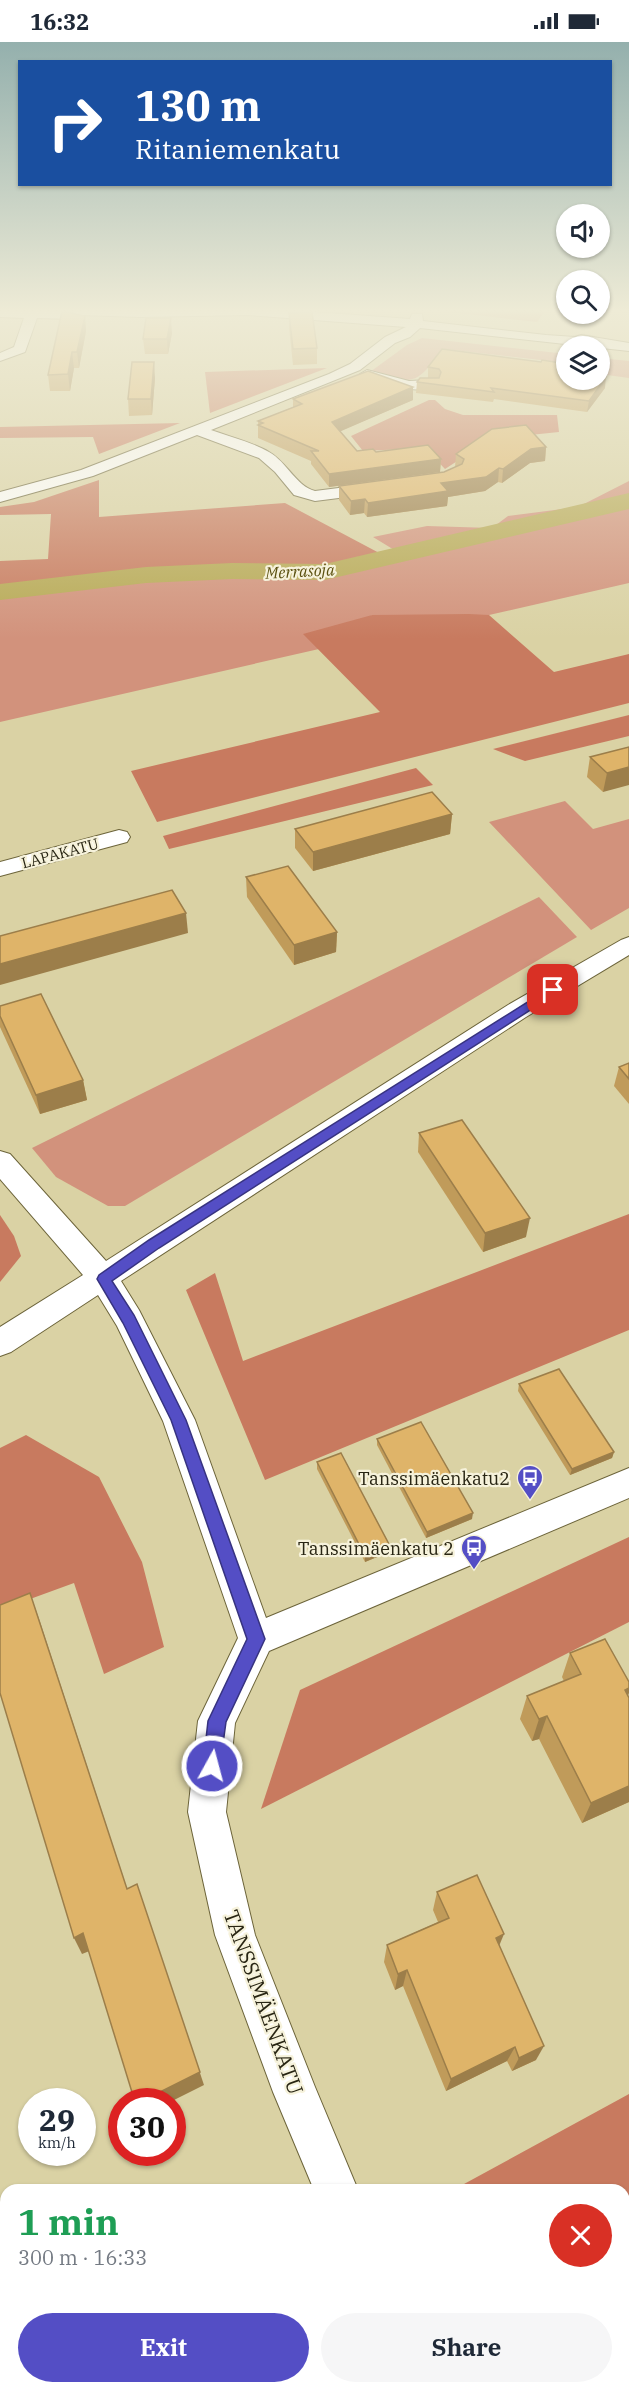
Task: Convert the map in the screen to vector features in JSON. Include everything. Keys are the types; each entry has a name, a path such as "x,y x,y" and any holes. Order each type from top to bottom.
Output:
{"street":[{"path":"0,497 66,480 223,420"},
{"path":"197,430 264,455 282,469 300,492 315,496 329,495 397,485"},
{"name":"LAPAKATU","path":"0,869 119,837"},
{"path":"0,1343 49,1310 104,1279 154,1244 517,1011 629,945"},
{"path":"0,1161 104,1279 128,1319 178,1420 256,1639 629,1484"},
{"name":"TANSSIMÄENKATU","path":"256,1639 217,1721 207,1812 235,1935 295,2092 333,2184"}],"shaded area":[{"path":"386,420 558,420 559,432 491,439 445,469 425,448 363,451 351,436"},
{"path":"180,423 99,454 93,437 0,438 0,427"},
{"path":"99,480 99,517 285,503 383,555 323,569 144,572 0,587 0,561 48,559 51,514 0,515 0,507 34,502"},
{"path":"629,481 629,583 489,615 372,615 319,649 0,722 0,596 149,580 330,577 409,559 373,537 427,526 492,528 508,516 578,507"},
{"path":"372,615 489,615 554,672 629,654 629,703 157,822 131,771 380,712 303,634"},
{"path":"629,715 629,736 525,761 493,749"},
{"path":"416,768 433,785 169,849 163,836"},
{"path":"565,801 593,829 629,819 629,908 591,930 489,822"},
{"path":"539,897 577,937 125,1206 108,1206 56,1177 32,1148"},
{"path":"629,1214 629,1330 265,1480 186,1290 215,1273 243,1361"},
{"path":"0,1215 14,1236 21,1256 0,1282"},
{"path":"26,1435 99,1477 142,1562 164,1647 104,1674 74,1583 0,1610 0,1448"},
{"path":"629,1537 629,1622 261,1809 300,1690"},
{"path":"629,2094 629,2184 464,2184"}],"building":[{"path":"337,420 332,422 357,451 373,449 376,452 428,445 441,459 329,474 311,451 319,451 258,425 263,423 258,421"},
{"path":"526,425 546,447 531,449 503,469 499,468 486,477 441,483 448,491 368,503 365,499 351,501 339,486 444,472 462,464 464,459 456,454 492,429"},
{"path":"629,747 629,767 607,773 590,757"},
{"path":"432,792 452,814 313,852 295,829"},
{"path":"288,866 337,932 294,945 246,877"},
{"path":"172,890 186,913 0,964 0,936"},
{"path":"41,994 83,1080 36,1095 0,1016 0,1006"},
{"path":"629,1063 629,1079 619,1067"},
{"path":"462,1120 530,1218 485,1233 419,1133"},
{"path":"559,1369 614,1452 572,1469 519,1384"},
{"path":"421,1422 473,1513 427,1532 377,1439"},
{"path":"341,1453 390,1546 365,1556 317,1462"},
{"path":"30,1593 127,1889 137,1884 200,2072 168,2088 131,2088 83,1933 74,1938 0,1693 0,1605"},
{"path":"605,1639 629,1682 629,1688 625,1690 629,1698 629,1786 591,1803 547,1716 539,1719 527,1696 581,1674 570,1653"},
{"path":"477,1875 504,1934 496,1938 544,2046 519,2058 515,2047 451,2079 407,1970 398,1974 387,1945 449,1918 437,1892"}],"waterway":[{"name":"Merrasoja","path":"0,592 146,575 232,571 325,572 629,501"}],"place":[{"name":"Tanssimäenkatu2","path":"530,1501"},
{"name":"Tanssimäenkatu 2","path":"474,1571"}],"route":[{"path":"212,1766 217,1721 256,1639 178,1420 128,1319 104,1279 154,1244 553,990"}]}
